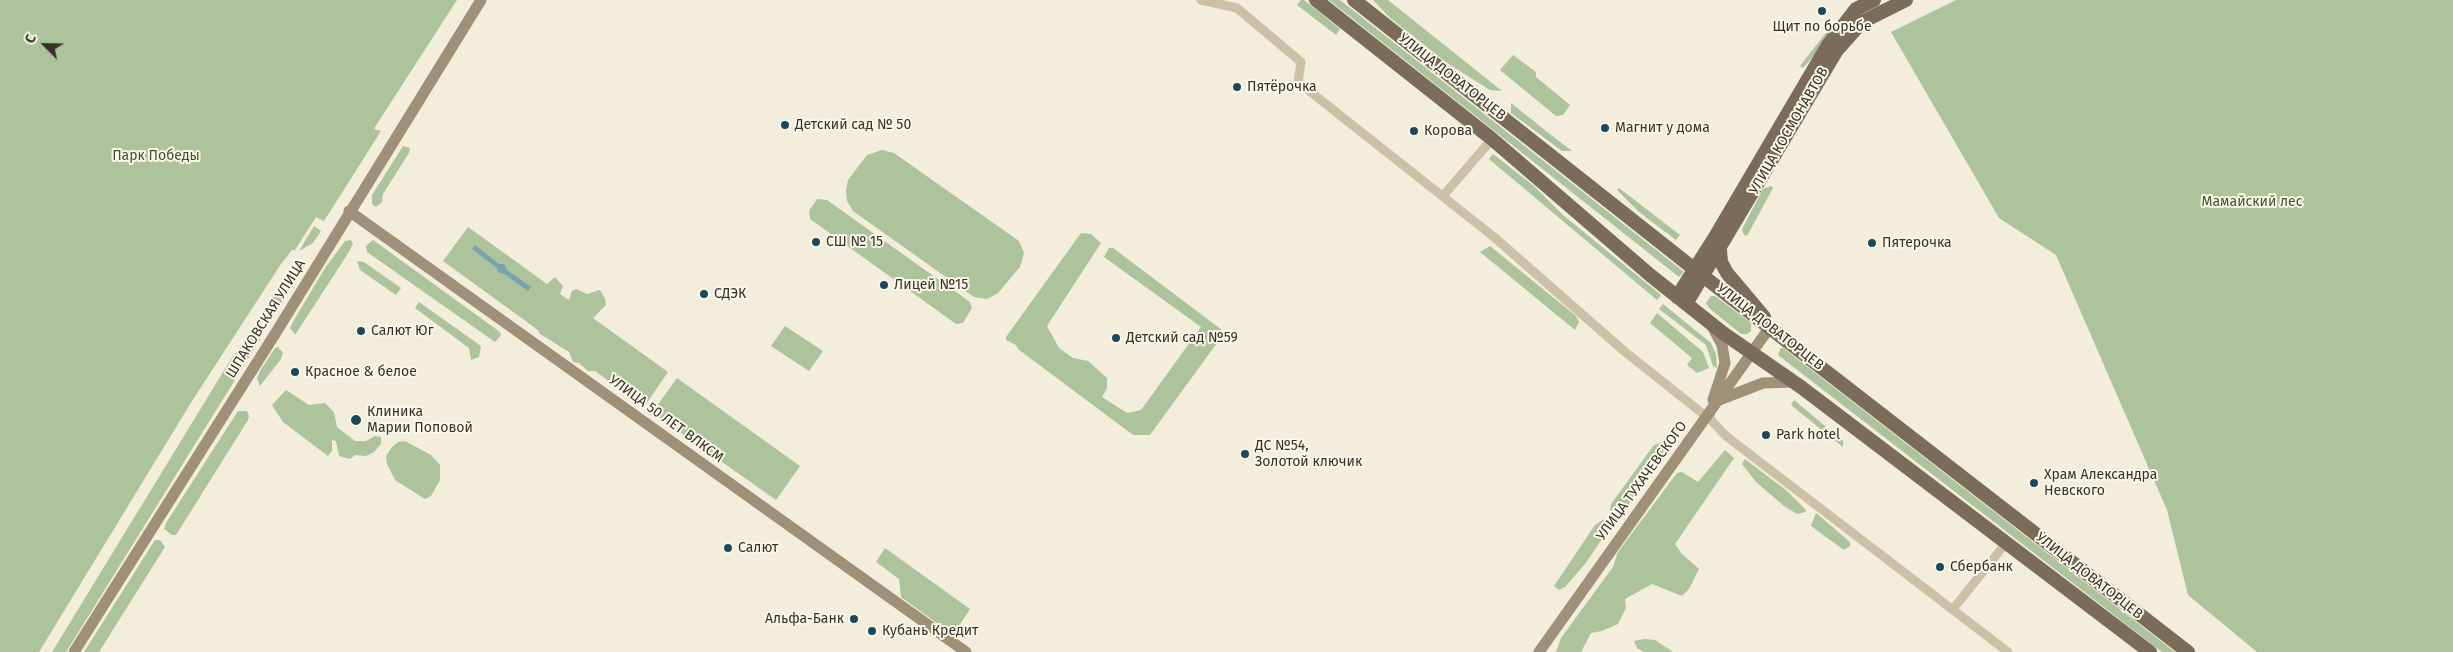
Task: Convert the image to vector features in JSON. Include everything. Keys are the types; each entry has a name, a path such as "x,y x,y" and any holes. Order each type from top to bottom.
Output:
{"main road":[{"name":"УЛИЦА ДОВАТОРЦЕВ","path":"1316,0 1492,139 1681,300 1794,382 2150,652"},
{"name":"УЛИЦА ДОВАТОРЦЕВ","path":"1354,0 1675,254 1698,277 1770,327 2188,652"},
{"name":"УЛИЦА КОСМОНАВТОВ","path":"1715,247 1828,45 1856,9 1874,0"},
{"name":"УЛИЦА КОСМОНАВТОВ","path":"1715,247 1837,50 1862,22 1906,0"},
{"path":"1675,254 1693,254 1715,247"},
{"path":"1681,300 1698,277 1715,247"},
{"path":"1715,247 1727,272 1759,308 1770,327"}],"street":[{"name":"ШПАКОВСКАЯ УЛИЦА","path":"74,652 275,334 349,211 481,0"},
{"path":"1201,0 1237,8 1301,62 1298,82 1443,196 1624,351 1712,409"},
{"path":"1443,196 1492,139"},
{"name":"УЛИЦА 50 ЛЕТ ВЛКСМ","path":"349,211 966,652"},
{"path":"1708,321 1722,345 1725,363 1710,419 1726,436 2008,652"},
{"name":"УЛИЦА ТУХАЧЕВСКОГО","path":"1539,652 1770,327"},
{"path":"1712,409 1763,383 1794,382"},
{"path":"1953,609 2006,543"}],"green space":[{"name":"Парк Победы","path":"0,0 457,0 375,127 374,129 381,131 324,221 316,217 295,250 292,250 281,264 192,401 39,652 0,652"},
{"path":"1301,0 1304,0 1340,29 1336,35 1297,5"},
{"path":"1329,0 1340,0 1684,272 1679,277"},
{"path":"1373,0 1388,0 1502,91 1490,90 1447,63 1389,17"},
{"name":"Мамайский лес","path":"1956,0 2453,0 2453,652 2257,652 2188,595 2167,510 2056,255 1999,218 1891,32"},
{"path":"1832,25 1835,28 1819,50 1803,68 1800,66"},
{"path":"1513,55 1536,72 1536,77 1570,105 1563,115 1556,116 1500,70"},
{"path":"1511,103 1572,151 1562,151 1511,113"},
{"path":"403,146 410,148 409,153 383,194 382,202 376,207 372,204 372,195"},
{"path":"882,150 894,153 1019,241 1024,253 1020,267 998,293 987,299 974,297 853,211 847,201 848,180 867,155"},
{"path":"1493,154 1534,186 1563,215 1661,295 1657,300 1489,159"},
{"path":"1771,186 1773,188 1747,236 1744,235 1742,229 1763,189"},
{"path":"1619,188 1680,235 1676,240 1639,212 1617,190"},
{"path":"817,199 827,200 970,302 972,308 963,323 956,324 810,219 809,211"},
{"path":"314,226 321,231 313,243 299,251"},
{"path":"468,227 547,284 555,277 563,286 560,294 569,300 572,291 576,289 587,294 600,290 606,305 593,318 668,372 646,404 642,405 626,396 625,393 595,371 588,371 579,363 573,362 569,352 540,334 538,330 443,261"},
{"path":"1081,233 1091,234 1101,243 1047,326 1059,348 1073,358 1088,361 1107,378 1107,388 1102,397 1127,413 1141,410 1201,327 1104,257 1109,248 1113,248 1222,330 1222,336 1150,435 1133,435 1018,349 1016,345 1006,340 1006,337"},
{"path":"351,240 353,244 347,255 295,335 290,328 294,320 325,268 345,241"},
{"path":"373,240 500,332 501,335 495,342 367,252 366,246"},
{"path":"1490,246 1576,316 1579,322 1575,330 1480,252"},
{"path":"357,261 364,262 401,288 396,295 360,270"},
{"path":"275,294 283,297 282,302 269,322 261,320 268,304"},
{"path":"1711,296 1715,296 1751,323 1751,331 1747,334 1741,334 1709,308 1706,303"},
{"path":"419,302 481,346 479,357 471,360 469,348 415,308"},
{"path":"1663,304 1711,343 1716,354 1717,368 1713,366 1706,345 1659,309"},
{"path":"1657,313 1703,352 1709,368 1697,373 1687,365 1692,358 1650,323"},
{"path":"785,326 823,351 809,371 771,346"},
{"path":"252,332 258,334 261,338 66,652 52,652 231,359"},
{"path":"278,347 283,353 281,359 260,386 257,378 260,371 275,348"},
{"path":"1781,348 2175,652 2162,652 1778,355"},
{"path":"677,378 800,466 776,500 654,414 654,410"},
{"path":"286,390 309,405 325,403 334,412 337,427 355,441 366,441 375,436 381,437 381,444 374,452 366,456 355,455 350,459 339,456 336,441 332,440 332,451 328,456 283,422 272,405"},
{"path":"1794,400 1843,441 1843,447 1791,405"},
{"path":"238,411 247,411 248,420 176,535 172,535 164,529 166,523"},
{"path":"405,441 431,455 440,465 440,480 431,496 425,499 395,480 387,464 386,456 392,447 398,442"},
{"path":"1662,442 1666,448 1624,511 1610,511 1611,504 1654,445"},
{"path":"1725,450 1734,458 1675,544 1681,553 1699,569 1689,589 1682,596 1652,584 1625,599 1626,608 1618,624 1602,631 1591,633 1581,652 1556,652 1561,638 1613,567 1618,552 1677,473 1682,472 1698,482"},
{"path":"1745,459 1787,491 1806,510 1805,512 1797,514 1784,506 1756,482 1742,464"},
{"path":"1816,513 1850,542 1850,546 1844,550 1811,526"},
{"path":"1604,519 1611,526 1585,564 1565,587 1559,590 1554,586 1595,525"},
{"path":"155,540 160,540 165,547 99,652 84,652"},
{"path":"885,548 970,609 953,635 901,597 899,579 876,562"},
{"path":"1655,640 1673,652 1644,652 1637,648 1634,641"}],"water":[{"path":"475,245 499,264 504,264 507,270 531,287 528,291 504,274 498,272 497,268 472,249"}],"place":[{"name":"Щит по борьбе","path":"1822,11"},
{"name":"Пятёрочка","path":"1237,87"},
{"name":"Детский сад № 50","path":"785,125"},
{"name":"Магнит у дома","path":"1605,128"},
{"name":"Корова","path":"1414,131"},
{"name":"СШ № 15","path":"816,242"},
{"name":"Пятерочка","path":"1872,243"},
{"name":"Лицей №15","path":"884,285"},
{"name":"СДЭК","path":"704,294"},
{"name":"Салют Юг","path":"361,331"},
{"name":"Детский сад №59","path":"1116,338"},
{"name":"Красное & белое","path":"295,372"},
{"name":"Клиника Марии Поповой","path":"356,420"},
{"name":"Park hotel","path":"1766,435"},
{"name":"ДС №54, Золотой ключик","path":"1245,454"},
{"name":"Храм Александра Невского","path":"2034,483"},
{"name":"Салют","path":"728,548"},
{"name":"Сбербанк","path":"1940,567"},
{"name":"Альфа-Банк","path":"854,619"},
{"name":"Кубань Кредит","path":"872,631"}]}
